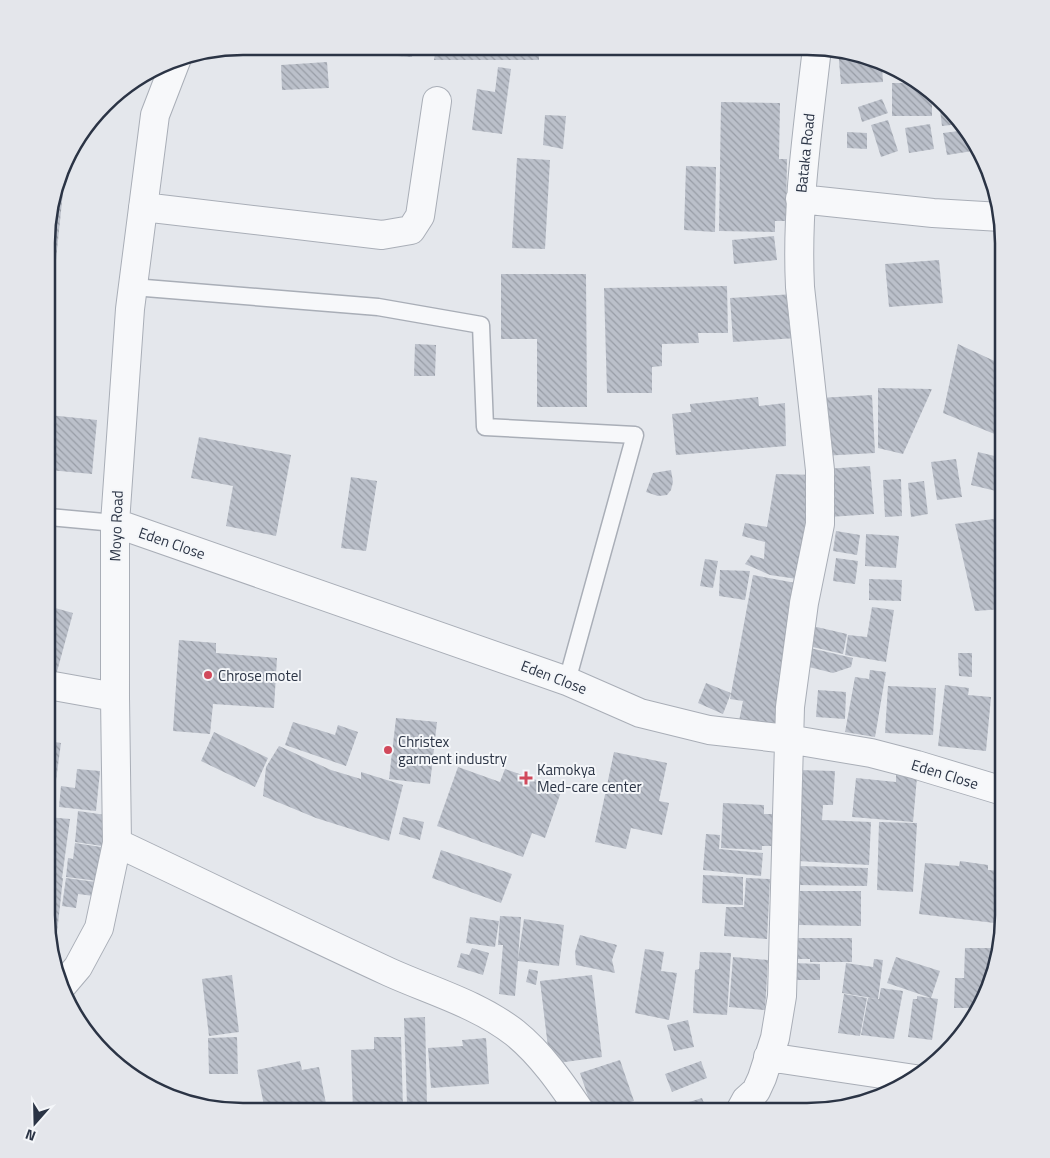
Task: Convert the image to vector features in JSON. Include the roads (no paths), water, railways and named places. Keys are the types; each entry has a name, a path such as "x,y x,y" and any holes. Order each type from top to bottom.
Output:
{"street":[{"name":"Bataka Road","path":"744,1103 756,1091 775,1038 782,996 790,707 799,636 820,524 820,470 800,287 799,258 800,199 816,55"},
{"name":"Moyo Road","path":"67,980 78,967 99,928 117,843 115,523 130,309 155,115 173,68"},
{"path":"143,207 382,235 411,230 420,216 437,101"},
{"path":"800,199 932,213 993,217"},
{"name":"Eden Close","path":"115,523 568,681 640,712 709,730 788,739 871,753 995,789"},
{"path":"55,686 115,697"},
{"path":"117,843 390,973 491,1016 516,1034 532,1049 560,1081 575,1103"},
{"path":"768,1057 902,1077"}],"lane":[{"path":"133,287 378,307 481,325 485,427 635,435 568,681"},
{"path":"55,518 115,523"}],"place":[{"name":"Chrose motel","path":"208,675"},
{"name":"Christex garment industry","path":"388,750"},
{"name":"Kamokya Med-care center","path":"526,778"}]}
